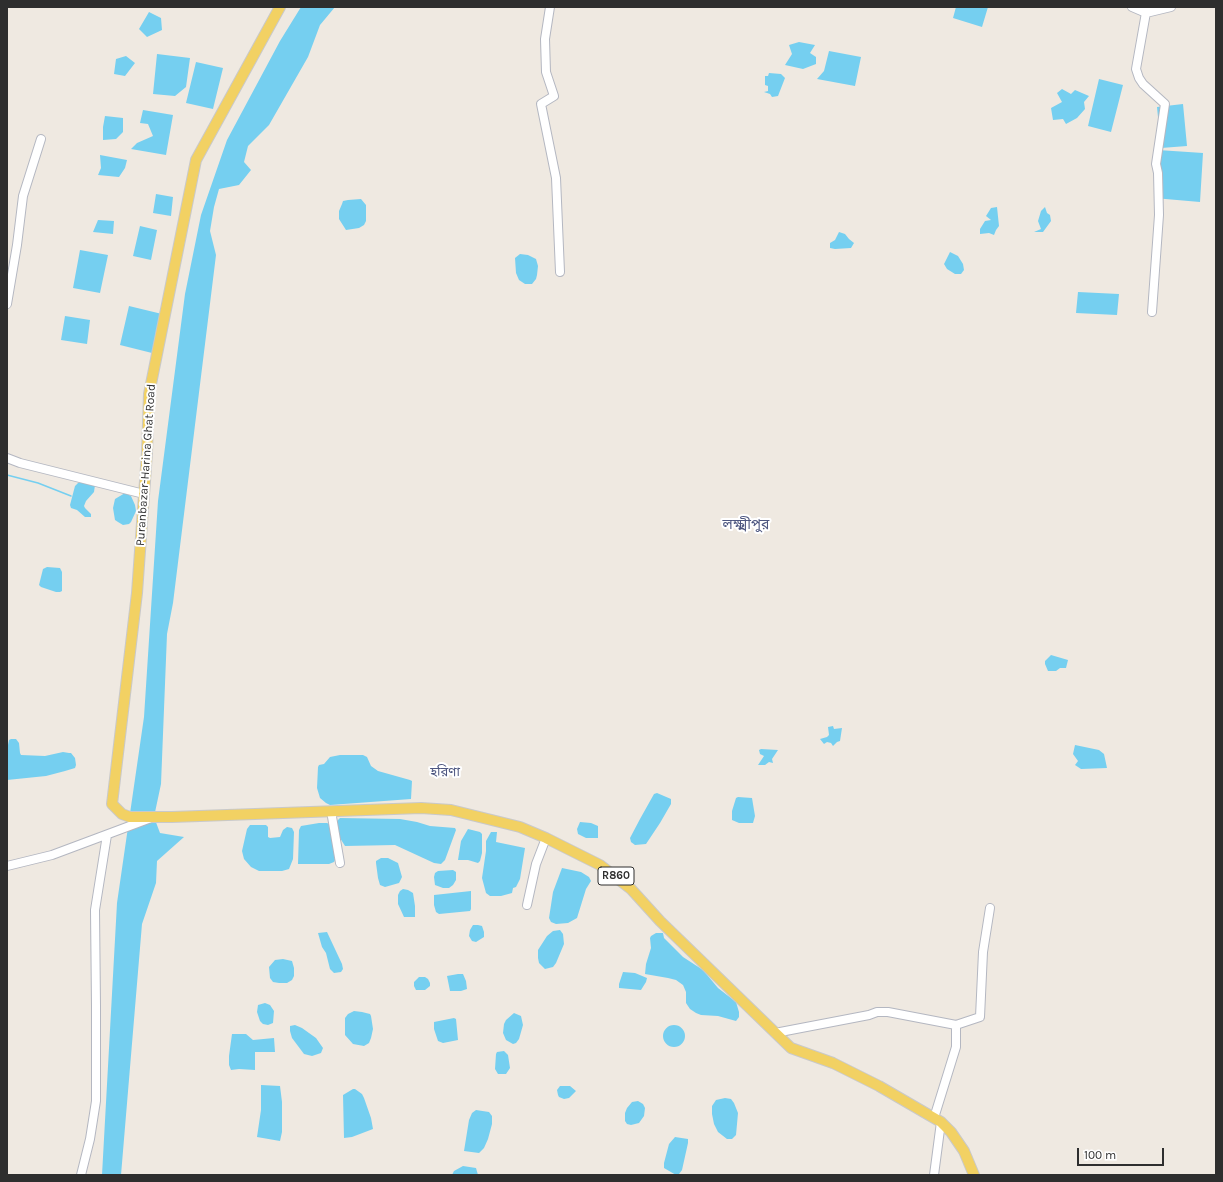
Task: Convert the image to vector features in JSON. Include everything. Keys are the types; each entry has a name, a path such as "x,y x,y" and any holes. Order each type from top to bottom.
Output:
{"main road":[{"name":"Puranbazar-Harina Ghat Road","path":"154,817 130,817 122,814 112,804 137,593 149,394 196,160 280,7"},
{"name":"R860","path":"154,817 421,808 451,810 520,827 546,838 600,864 621,880 660,921 791,1048 833,1063 879,1086 938,1120 951,1132 964,1150 974,1175"}],"street":[{"path":"550,7 545,38 545,59 546,72 554,96 541,104 556,178 560,272"},
{"path":"1132,7 1146,10 1171,7"},
{"path":"1146,10 1136,68 1143,84 1165,104 1156,164 1158,173 1159,215 1152,312"},
{"path":"7,304 18,245 23,196 41,139"},
{"path":"7,458 144,494"},
{"path":"331,811 340,863"},
{"path":"7,866 52,855 154,817"},
{"path":"81,1175 90,1139 96,1101 95,910 107,834"},
{"path":"527,905 536,864 546,838"},
{"path":"775,1033 869,1015 877,1012 888,1012 956,1025 980,1017 983,952 990,908"},
{"path":"934,1175 938,1120 956,1047 956,1025"}],"water":[{"path":"301,7 335,7 320,25 308,57 269,125 248,146 244,162 251,170 239,185 219,189 214,207 210,231 216,255 173,603 167,634 161,784 154,817 160,833 184,837 157,861 156,883 142,924 121,1175 102,1175 117,903 144,717 158,501 185,294 201,215 227,140 280,41"},
{"path":"956,7 988,7 982,27 953,18"},
{"path":"149,12 161,18 162,30 147,37 139,29"},
{"path":"799,42 815,45 810,53 816,57 816,64 803,69 785,65 792,54 789,45"},
{"path":"829,51 861,57 855,86 817,79 824,71"},
{"path":"157,54 190,58 186,87 175,96 153,94"},
{"path":"126,56 135,63 125,76 114,74 116,59"},
{"path":"196,62 223,68 213,109 186,103"},
{"path":"769,73 781,74 785,78 778,96 772,97 770,94 764,92 768,91 768,86 765,85 765,76 768,76"},
{"path":"1099,79 1123,85 1111,132 1088,126"},
{"path":"1062,89 1071,94 1075,90 1089,96 1084,102 1085,109 1077,118 1066,124 1063,119 1053,120 1051,108 1062,102 1057,93"},
{"path":"1183,104 1187,146 1161,148 1157,107"},
{"path":"143,110 173,115 166,155 131,149 137,143 153,136 148,124 140,123"},
{"path":"105,116 123,118 123,132 116,139 103,140"},
{"path":"1158,150 1203,153 1200,202 1154,198"},
{"path":"100,155 127,160 125,168 119,177 98,175 101,168"},
{"path":"156,194 173,197 171,216 153,213"},
{"path":"361,199 366,205 366,221 364,225 359,228 346,230 339,219 339,211 343,201"},
{"path":"997,207 999,226 994,235 989,233 980,234 980,229 985,221 991,220 986,216 991,208"},
{"path":"1045,207 1047,213 1050,215 1051,221 1043,232 1034,232 1041,229 1038,221 1041,211"},
{"path":"98,220 114,221 113,234 93,232"},
{"path":"140,226 157,230 151,260 133,256"},
{"path":"839,232 845,234 854,243 851,248 830,248 830,243 835,240"},
{"path":"80,250 108,255 100,293 73,288"},
{"path":"950,252 958,256 963,264 964,270 961,274 955,274 947,269 944,264"},
{"path":"520,254 528,255 536,259 538,266 537,275 532,284 525,284 519,280 516,273 515,258"},
{"path":"1078,292 1119,294 1117,315 1076,313"},
{"path":"129,306 162,314 152,353 120,345"},
{"path":"65,316 90,320 87,344 61,340"},
{"path":"83,481 95,485 94,492 86,501 84,506 91,514 91,517 85,517 77,510 71,508 70,505 75,486"},
{"path":"125,493 131,496 136,511 131,522 123,525 115,520 113,508 115,499"},
{"path":"47,567 60,568 62,572 62,591 56,592 39,585 43,569"},
{"path":"1051,655 1068,660 1066,668 1060,668 1056,671 1048,671 1045,661"},
{"path":"833,726 834,729 842,728 840,741 833,746 831,743 827,742 824,744 820,739 829,735 828,727"},
{"path":"16,739 19,743 21,755 45,756 63,752 71,753 75,758 75,768 46,776 7,780 8,745 9,740"},
{"path":"1075,745 1099,750 1104,754 1107,768 1081,769 1075,765 1078,761 1073,754"},
{"path":"759,750 778,750 772,759 773,763 769,762 765,765 758,765 764,756 760,754"},
{"path":"340,755 363,755 367,757 371,766 378,771 412,781 411,799 330,805 326,803 320,798 317,788 318,767 319,765 324,764 330,757"},
{"path":"657,793 671,799 671,804 646,844 635,845 631,842 630,838 654,794"},
{"path":"736,798 752,798 755,816 753,823 739,823 732,820 732,811"},
{"path":"340,818 400,819 430,826 455,828 456,830 445,860 441,864 434,863 395,845 345,846 340,838 337,821"},
{"path":"580,822 591,823 598,826 598,838 586,838 578,834 577,829"},
{"path":"327,823 331,825 334,862 329,864 298,864 299,830 301,826"},
{"path":"250,825 266,825 268,827 268,837 270,838 280,837 283,830 287,827 292,828 294,832 293,859 289,869 282,871 259,871 251,867 244,859 242,851 247,829"},
{"path":"468,829 480,832 482,834 482,853 478,863 468,860 458,860 461,841"},
{"path":"491,832 497,832 496,842 525,848 520,879 516,887 513,888 512,893 501,896 490,896 486,893 482,878 486,841"},
{"path":"381,858 388,858 398,863 402,877 399,883 385,887 380,885 376,861"},
{"path":"562,868 581,872 589,877 591,881 586,889 577,918 568,923 556,924 551,922 549,918 553,892"},
{"path":"453,870 456,872 456,880 453,885 449,888 443,888 435,885 435,873 438,871"},
{"path":"403,889 413,893 415,917 404,917 398,904 398,895"},
{"path":"471,891 470,911 439,914 436,912 434,895"},
{"path":"473,925 482,926 484,932 484,937 476,942 472,941 469,936"},
{"path":"560,930 563,934 564,944 553,967 545,969 539,963 538,950 547,936 553,931"},
{"path":"327,932 342,964 343,969 341,972 334,973 330,969 326,953 322,947 318,933"},
{"path":"656,933 663,933 664,938 683,957 703,970 718,988 736,1002 739,1017 736,1021 718,1016 701,1015 696,1013 690,1009 686,1003 686,992 683,985 676,980 645,974 646,964 651,948 650,938"},
{"path":"283,959 292,961 294,976 292,980 287,983 273,982 270,978 269,967 275,960"},
{"path":"623,972 635,973 647,978 641,990 619,988"},
{"path":"463,974 467,989 461,991 450,991 447,976"},
{"path":"419,977 425,977 430,983 430,986 425,990 416,990 414,986 414,982"},
{"path":"265,1003 270,1005 274,1011 273,1023 268,1025 263,1024 260,1021 257,1012 258,1005"},
{"path":"354,1011 370,1014 371,1016 373,1029 371,1038 369,1043 364,1046 353,1044 345,1035 345,1018 348,1014"},
{"path":"514,1013 521,1016 523,1025 519,1039 513,1044 506,1040 503,1033 506,1020"},
{"path":"454,1018 456,1019 458,1040 443,1043 438,1041 434,1029 434,1022"},
{"path":"295,1025 316,1038 323,1048 321,1053 312,1056 304,1054 292,1038 290,1026"},
{"path":"674,1025 682,1028 685,1036 682,1044 674,1047 666,1044 663,1036 666,1028"},
{"path":"232,1034 246,1034 253,1040 274,1038 275,1052 255,1052 255,1070 231,1070 229,1065 229,1056"},
{"path":"504,1051 508,1055 510,1068 506,1074 498,1074 495,1069 496,1054 497,1052"},
{"path":"261,1085 280,1086 282,1102 282,1132 280,1141 257,1137 261,1110"},
{"path":"560,1086 570,1086 576,1091 569,1098 564,1099 558,1095 557,1090"},
{"path":"353,1089 362,1094 364,1098 373,1129 352,1137 344,1138 343,1095"},
{"path":"725,1098 731,1099 738,1113 736,1135 732,1139 727,1139 718,1132 714,1124 712,1114 712,1106 716,1100"},
{"path":"638,1101 643,1104 645,1108 644,1116 639,1123 631,1125 627,1124 625,1121 625,1113 627,1108 632,1102"},
{"path":"476,1110 489,1112 492,1116 492,1124 488,1139 484,1148 479,1153 464,1151 469,1120 472,1113"},
{"path":"675,1137 688,1139 682,1170 676,1175 664,1168 669,1144"},
{"path":"463,1166 476,1168 478,1175 452,1175 454,1171"}],"waterway":[{"path":"7,475 38,483 71,496"}],"district":[{"name":"লক্ষ্মীপুর","path":"746,525"},
{"name":"হরিণা","path":"445,772"}]}
